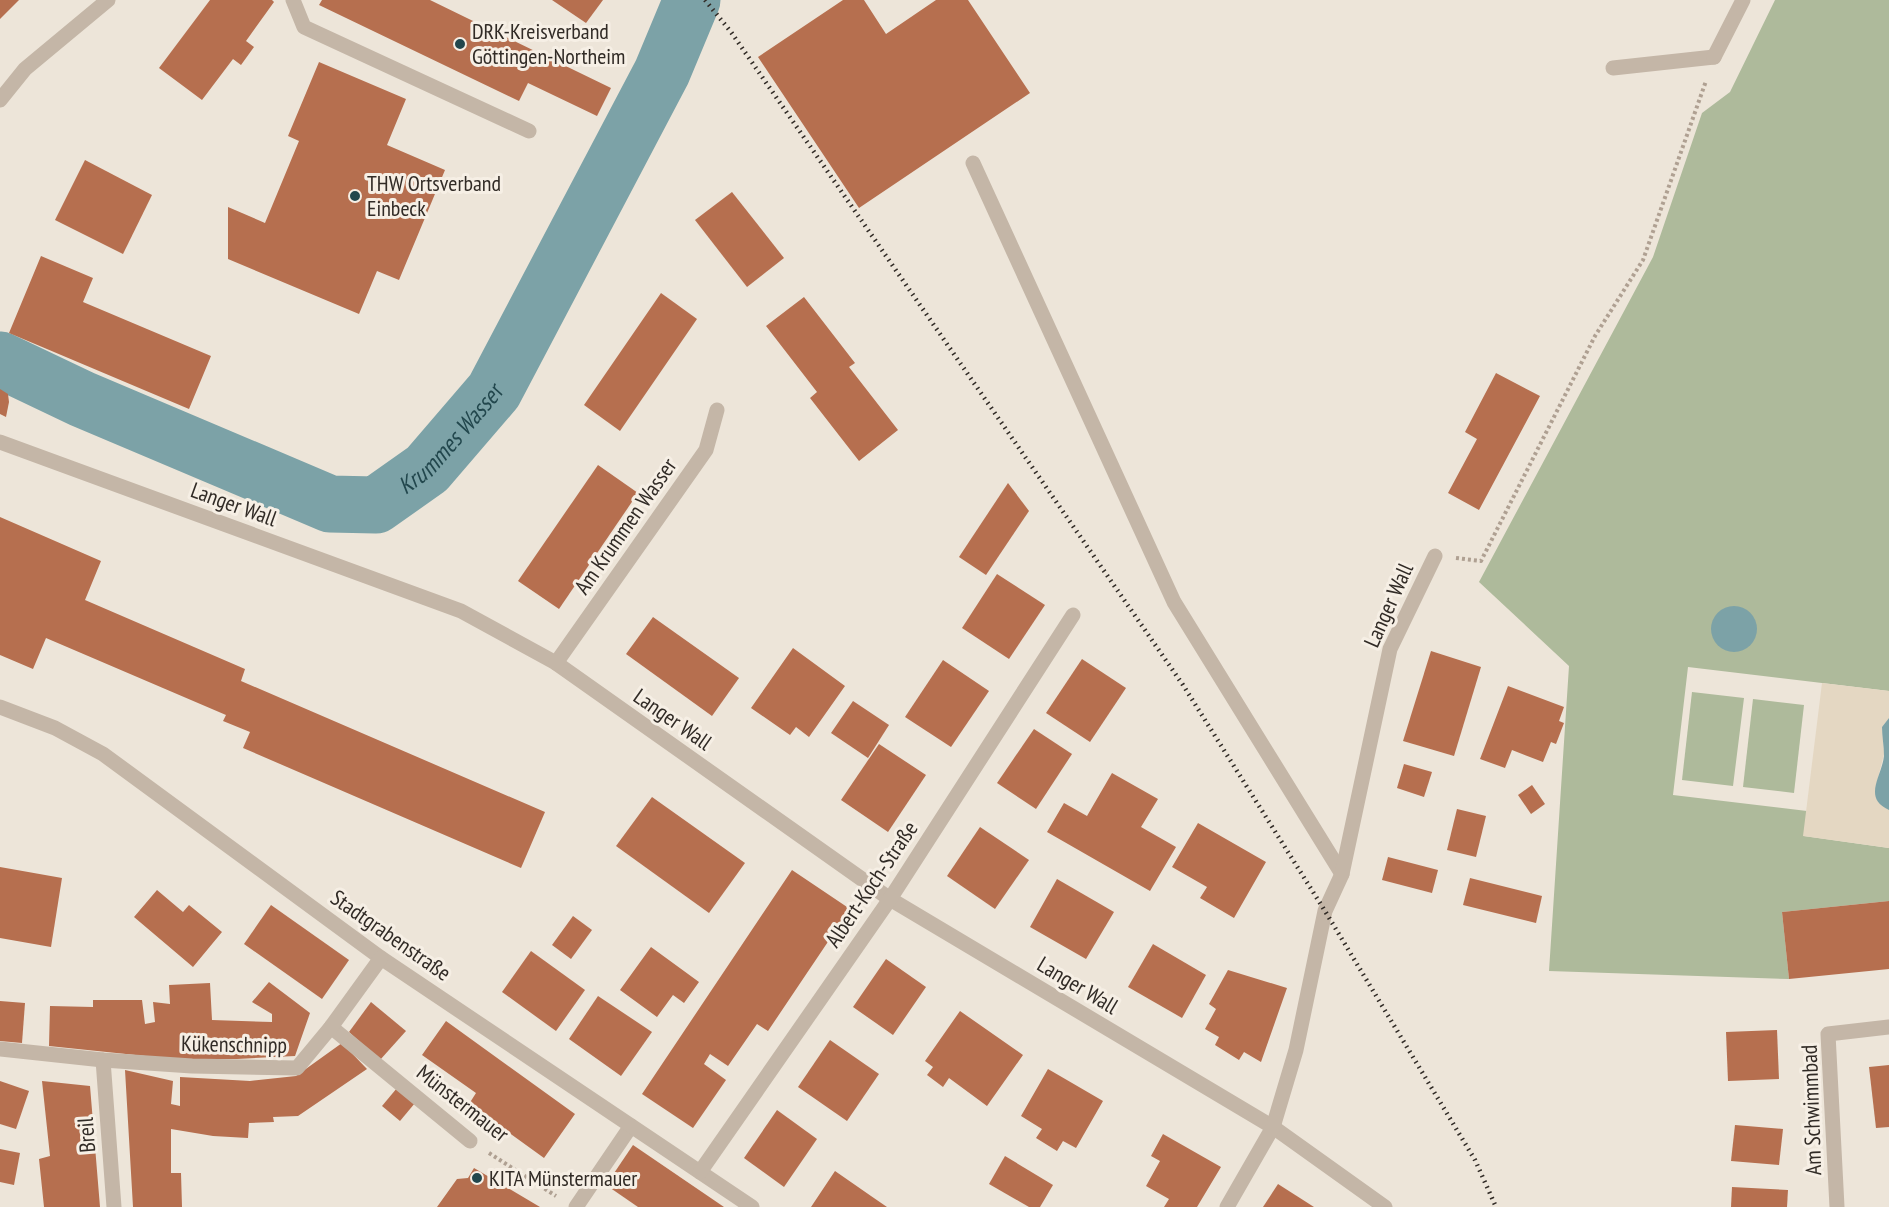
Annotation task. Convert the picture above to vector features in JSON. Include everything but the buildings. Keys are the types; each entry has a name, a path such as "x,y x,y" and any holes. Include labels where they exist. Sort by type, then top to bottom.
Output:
{"street":[{"path":"0,100 26,69 108,0"},
{"path":"293,0 303,27 529,131"},
{"path":"1613,68 1714,57 1743,0"},
{"path":"973,163 1174,602 1342,874"},
{"name":"Am Krummen Wasser","path":"556,663 706,450 717,410"},
{"name":"Langer Wall","path":"0,442 461,611 556,663 890,899 1273,1127 1385,1207"},
{"name":"Langer Wall","path":"1273,1127 1296,1050 1325,911 1342,874 1390,650 1435,556"},
{"name":"Albert-Koch-Straße","path":"700,1172 890,899 1073,615"},
{"name":"Stadtgrabenstraße","path":"0,707 55,728 103,754 381,958 752,1207"},
{"name":"Kükenschnipp","path":"103,1060 192,1066 297,1068 331,1027 381,958"},
{"name":"Münstermauer","path":"331,1027 470,1142"},
{"name":"Am Schwimmbad","path":"1837,1207 1828,1034 1889,1027"},
{"path":"0,1049 103,1060"},
{"name":"Breil","path":"103,1060 114,1207"},
{"path":"570,1204 631,1126"},
{"path":"1227,1207 1273,1127"}],"path":[{"path":"1435,556 1481,561 1595,336 1643,260 1714,57"},
{"name":"Münstermauer","path":"470,1142 570,1204"}],"green space":[{"path":"1775,0 1889,0 1889,691 1688,667 1673,795 1807,811 1804,836 1889,848 1889,901 1782,912 1789,979 1549,971 1569,666 1479,582 1653,257 1702,113 1730,92"},
{"path":"1692,692 1744,698 1733,786 1682,780"},
{"path":"1753,699 1804,705 1794,793 1743,787"}],"shaded area":[{"path":"1822,683 1889,691 1889,718 1882,727 1884,754 1878,778 1889,810 1889,848 1803,836"}],"water":[{"path":"1734,606 1750,613 1757,629 1750,645 1734,652 1718,645 1711,629 1718,613"},
{"path":"1889,718 1889,810 1881,805 1875,793 1884,756 1882,727"}],"waterway":[{"name":"Krummes Wasser","path":"0,360 82,399 330,504 376,505 427,469 494,391 662,72 692,0"}],"railway":[{"path":"705,0 731,32 1183,685 1325,911 1475,1160 1496,1207"}],"place":[{"name":"DRK-Kreisverband Göttingen-Northeim","path":"460,44"},
{"name":"THW Ortsverband Einbeck","path":"355,196"},
{"name":"KITA Münstermauer","path":"477,1178"}]}
